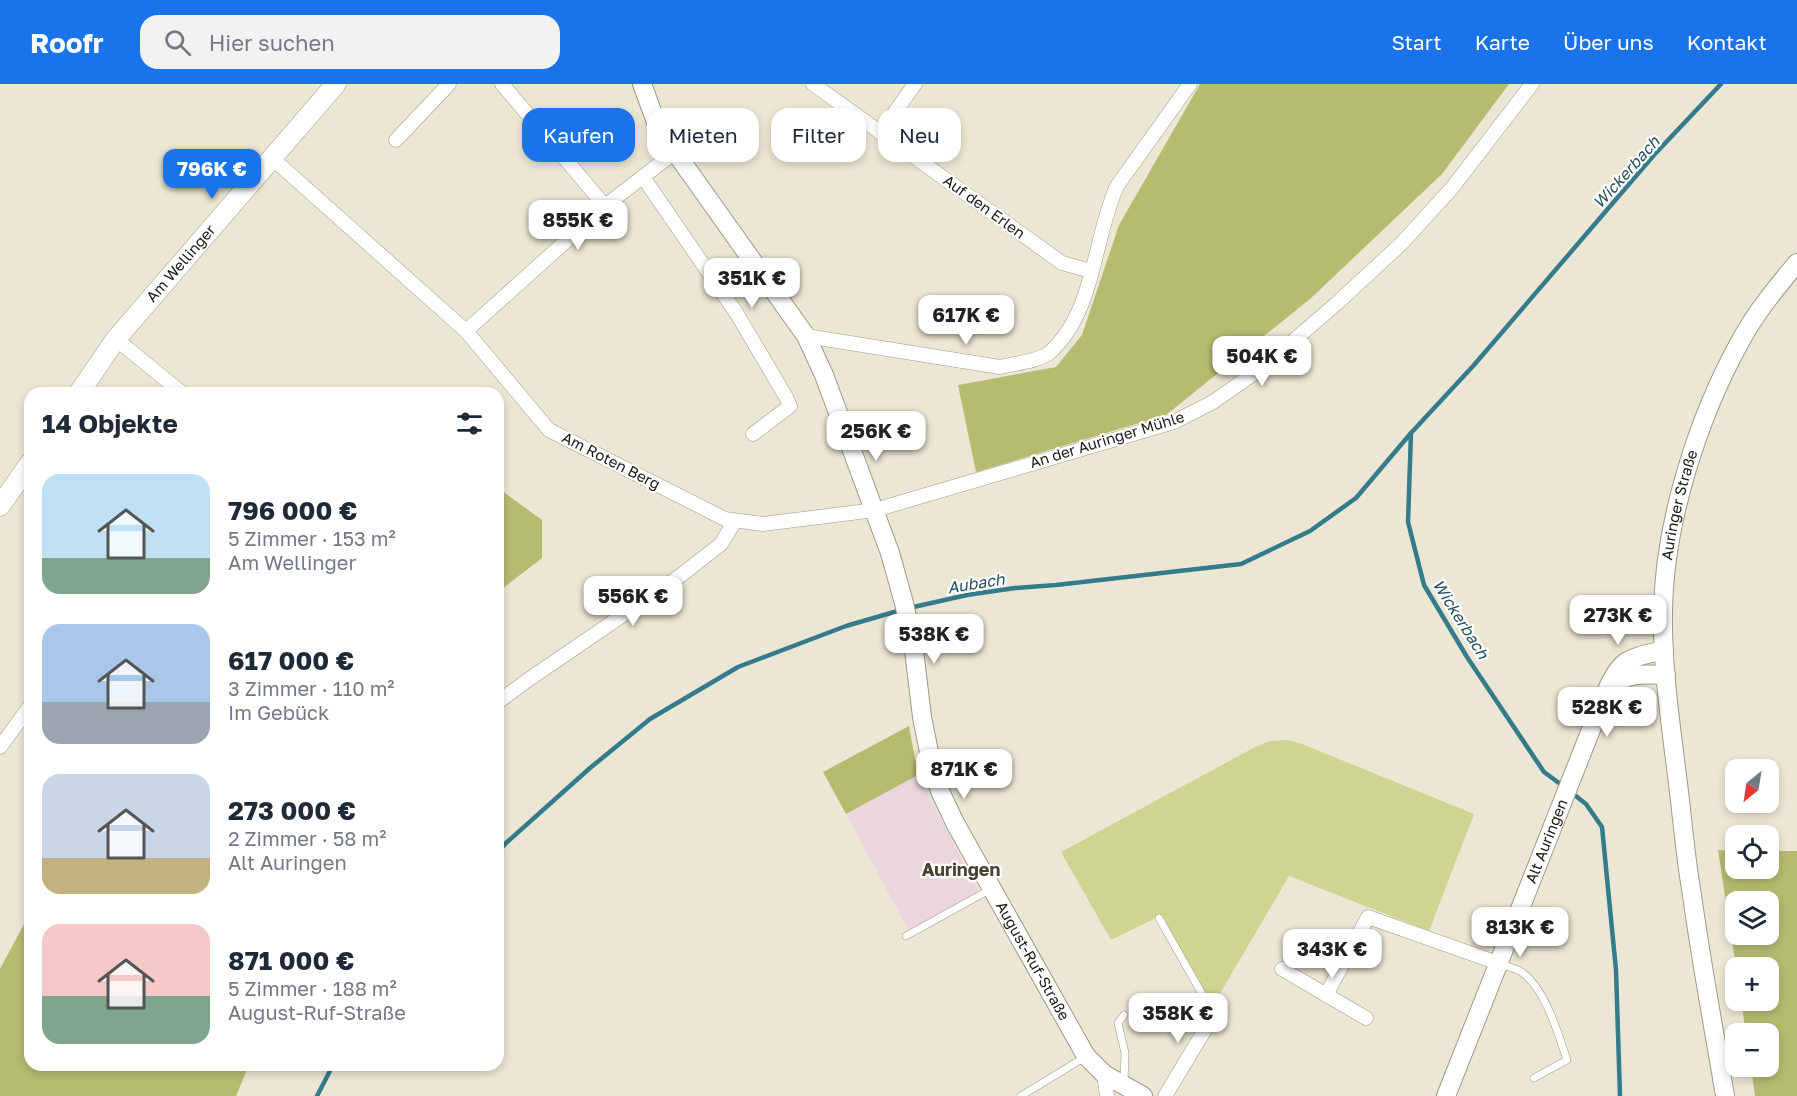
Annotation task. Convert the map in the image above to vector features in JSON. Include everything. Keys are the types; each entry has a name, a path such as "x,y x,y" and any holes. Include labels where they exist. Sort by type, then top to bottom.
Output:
{"main road":[{"name":"Am Wellinger","path":"83,387 116,339 336,84"},
{"path":"0,506 24,472"}],"street":[{"path":"396,140 449,84"},
{"path":"502,84 605,206"},
{"name":"August-Ruf-Straße","path":"642,84 651,108"},
{"name":"Auf den Erlen","path":"813,84 878,132"},
{"path":"898,108 915,84"},
{"path":"806,336 1000,367 1025,362 1047,354 1068,330 1081,307 1109,203 1117,186 1190,84"},
{"name":"An der Auringer Mühle","path":"875,510 1174,422 1213,402 1263,368 1401,244 1452,188 1532,84"},
{"name":"Am Roten Berg","path":"272,158 466,331 549,430 725,519 763,524 875,510"},
{"path":"466,331 605,206 662,162"},
{"name":"August-Ruf-Straße","path":"682,162 806,336 824,375 890,552 914,650 922,717 931,762 940,791 955,823 1086,1056 1104,1074 1143,1096"},
{"name":"Auf den Erlen","path":"921,162 1062,263 1091,271"},
{"path":"643,177 737,314 790,406 753,434"},
{"name":"Auringer Straße","path":"1725,1096 1691,894 1666,675 1663,610 1666,570 1679,501 1692,453 1718,385 1741,338 1771,294 1797,263"},
{"path":"116,339 175,387"},
{"path":"504,698 680,576 721,544 735,521"},
{"name":"Alt Auringen","path":"1446,1096 1596,717 1614,677 1620,666 1627,662 1664,650"},
{"path":"1610,687 1631,675 1666,675"},
{"path":"1,743 24,713"},
{"path":"1326,995 1368,917 1498,963"},
{"path":"1282,969 1366,1018"},
{"path":"1165,1096 1216,1011"},
{"path":"1104,1074 1107,1096"}],"lane":[{"path":"906,936 991,889"},
{"path":"1160,918 1216,1011"},
{"path":"1498,963 1522,972 1537,989 1550,1014 1567,1060 1534,1078"},
{"path":"1124,1014 1118,1023 1125,1053 1124,1085"},
{"path":"1020,1096 1086,1056"}],"shaded area":[{"path":"918,775 982,898 912,937 846,814"}],"green space":[{"path":"1200,84 1509,84 1442,174 1310,299 1166,415 976,472 958,385 1056,367 1082,335 1119,225"},
{"path":"504,492 542,520 542,558 504,587"},
{"path":"909,726 918,775 846,814 823,772"},
{"path":"1287,740 1302,744 1474,814 1429,931 1289,876 1212,1007 1162,915 1111,940 1061,852 1257,746 1271,741"},
{"path":"1718,850 1725,850 1725,879 1779,879 1779,851 1797,851 1797,1096 1755,1096 1752,1077 1779,1077 1779,1023 1744,1023 1743,1011 1779,1011 1779,957 1734,957 1733,945 1779,945 1779,891 1725,891 1725,896"},
{"path":"24,924 24,1071 246,1071 236,1096 0,1096 0,969"}],"waterway":[{"name":"Wickerbach","path":"1563,786 1544,772 1467,657 1424,585 1408,522 1411,433 1474,365 1654,155 1721,84"},
{"name":"Aubach","path":"909,608 967,595 1015,588 1241,564 1310,531 1356,498 1411,433"},
{"name":"Aubach","path":"504,845 590,768 650,719 738,667 846,626 901,610"},
{"name":"Wickerbach","path":"1572,793 1586,804 1602,827 1616,970 1620,1096"},
{"name":"Aubach","path":"317,1096 330,1071"}],"district":[{"name":"Auringen","path":"961,870"}]}
